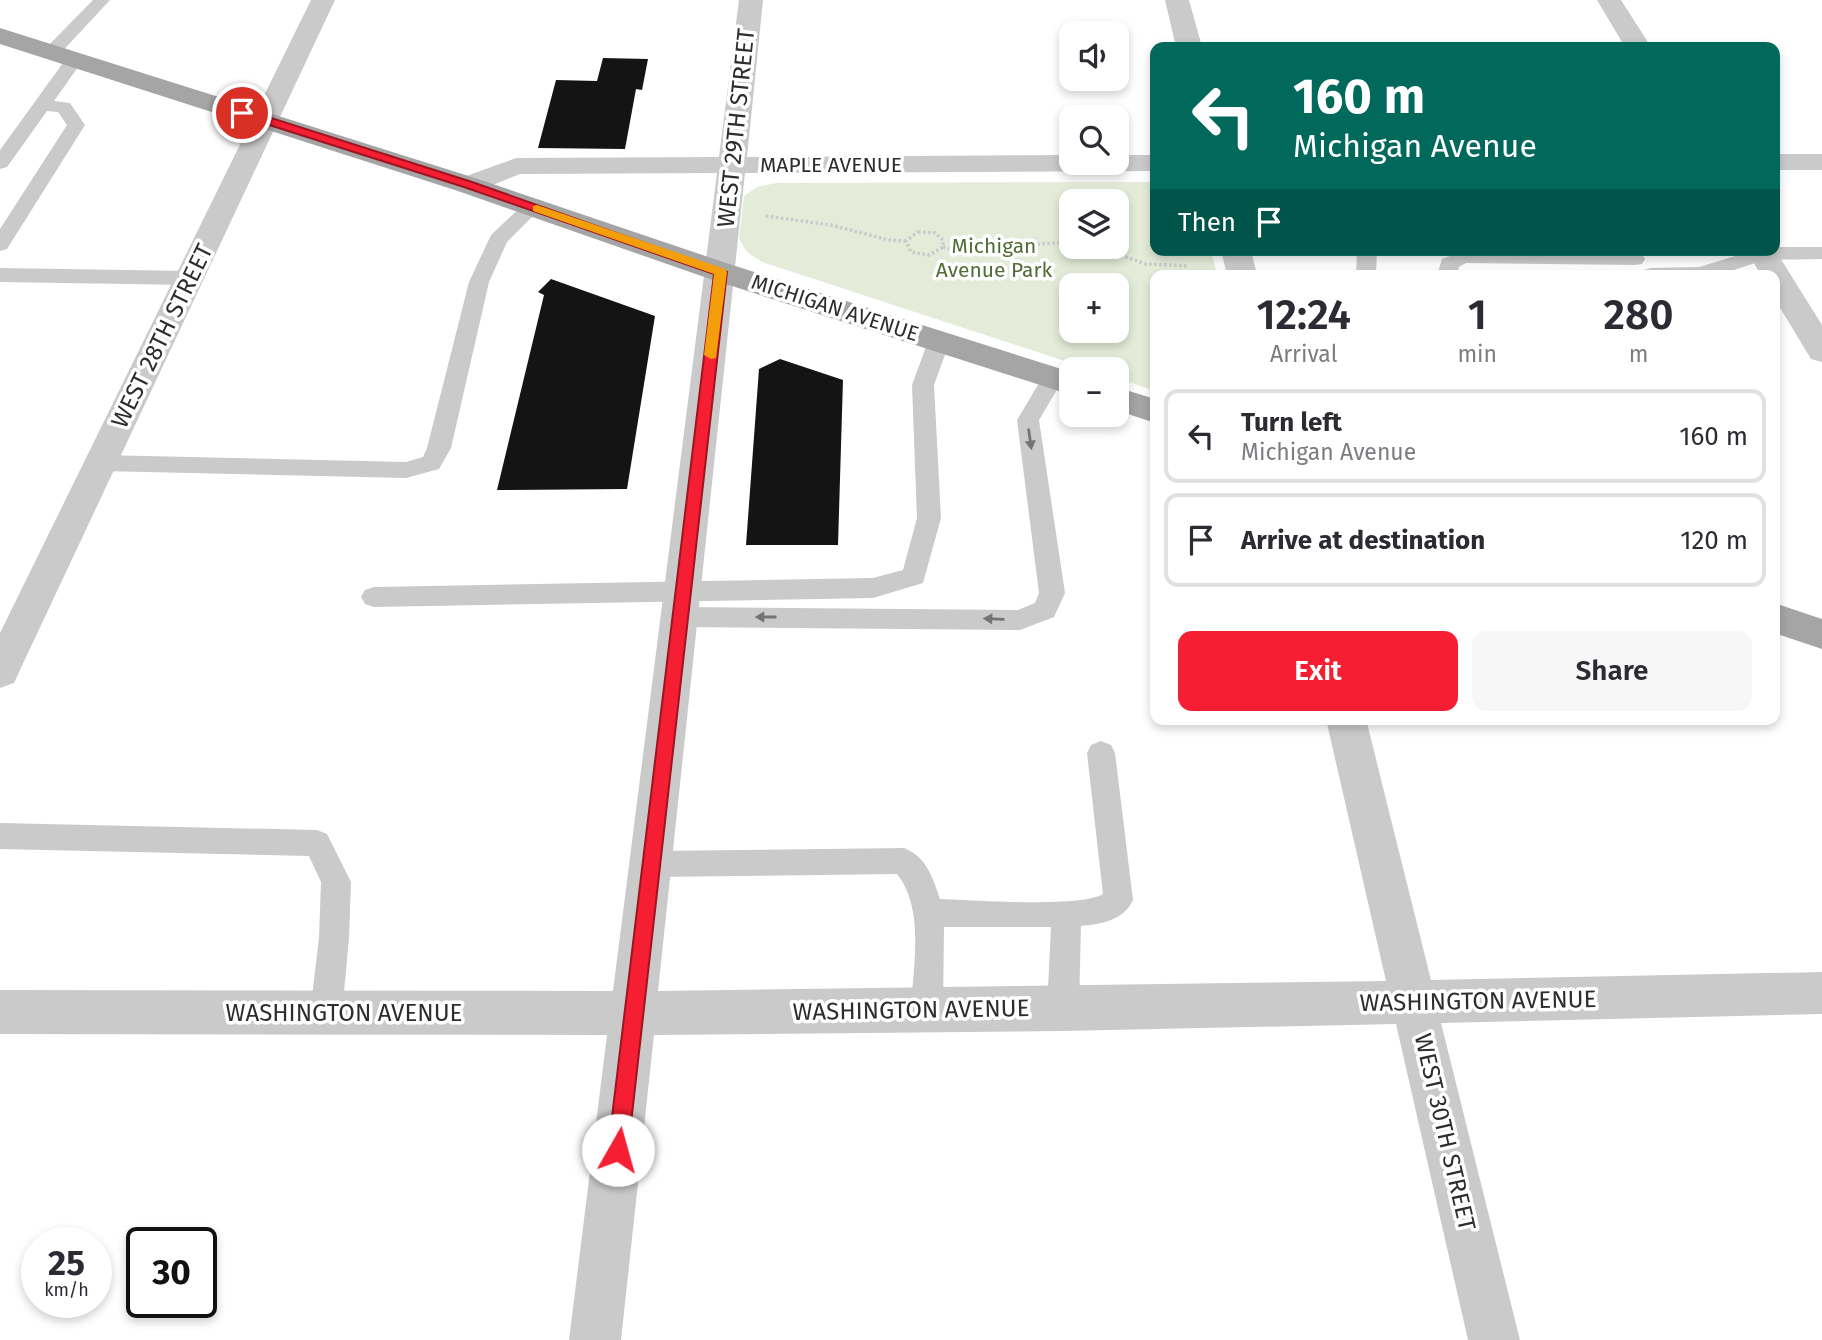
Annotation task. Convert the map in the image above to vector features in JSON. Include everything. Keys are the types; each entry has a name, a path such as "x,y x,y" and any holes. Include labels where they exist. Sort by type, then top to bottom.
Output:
{"main road":[{"name":"MICHIGAN AVENUE","path":"0,36 468,185 721,272 1059,380"},
{"path":"1129,402 1150,409"},
{"path":"1780,620 1822,634"}],"street":[{"name":"WEST 28TH STREET","path":"0,672 323,0"},
{"name":"WEST 29TH STREET","path":"595,1340 751,0"},
{"path":"1177,0 1188,42"},
{"path":"1609,0 1635,42"},
{"path":"1780,162 1822,162"},
{"name":"MAPLE AVENUE","path":"468,185 516,166 1150,163"},
{"path":"1780,285 1822,351"},
{"name":"WEST 30TH STREET","path":"1347,725 1494,1340"},
{"name":"WASHINGTON AVENUE","path":"0,1012 635,1013 1063,1009 1822,993"}],"lane":[{"path":"0,163 42,105 63,57 102,0"},
{"path":"0,244 76,125 64,107 42,105"},
{"path":"101,463 406,470 431,463 439,448 479,282 498,239 532,207"},
{"path":"1780,252 1822,253"},
{"path":"1710,270 1745,256"},
{"path":"1448,270 1449,264 1462,257 1636,261"},
{"path":"0,275 190,278"},
{"path":"682,604 873,587 914,576 929,518 923,385 939,341"},
{"path":"374,597 682,604 1020,620 1045,610 1052,593 1028,420 1059,384"},
{"path":"929,913 1067,914 1102,911 1118,900 1101,753"},
{"path":"0,836 317,843 336,881 334,939 326,1013"},
{"path":"652,864 904,861 918,878 929,913 927,1009"},
{"path":"1063,1009 1067,914"}],"path":[{"path":"766,216 831,225 889,240 906,241 918,232 930,232 940,236 943,247"},
{"path":"906,241 908,249 917,254 929,255 943,247 953,250 1059,243"},
{"path":"1129,258 1146,264 1188,266"}],"green space":[{"name":"Michigan Avenue Park","path":"1150,182 1150,256 1212,256 1216,270 1150,270 1150,389 1129,382 1129,357 1059,357 1059,359 762,262 747,252 739,239 744,196 757,187 776,183"}],"building":[{"path":"603,58 648,59 642,90 636,89 625,149 538,148 556,80 597,81"},
{"path":"551,279 655,316 627,489 497,490 544,295 538,292"},
{"path":"780,359 843,380 838,545 746,545 759,369"}],"slow traffic":[{"path":"537,208 721,272 711,355"}],"route":[{"path":"242,113 468,185 721,272 618,1150"}]}
